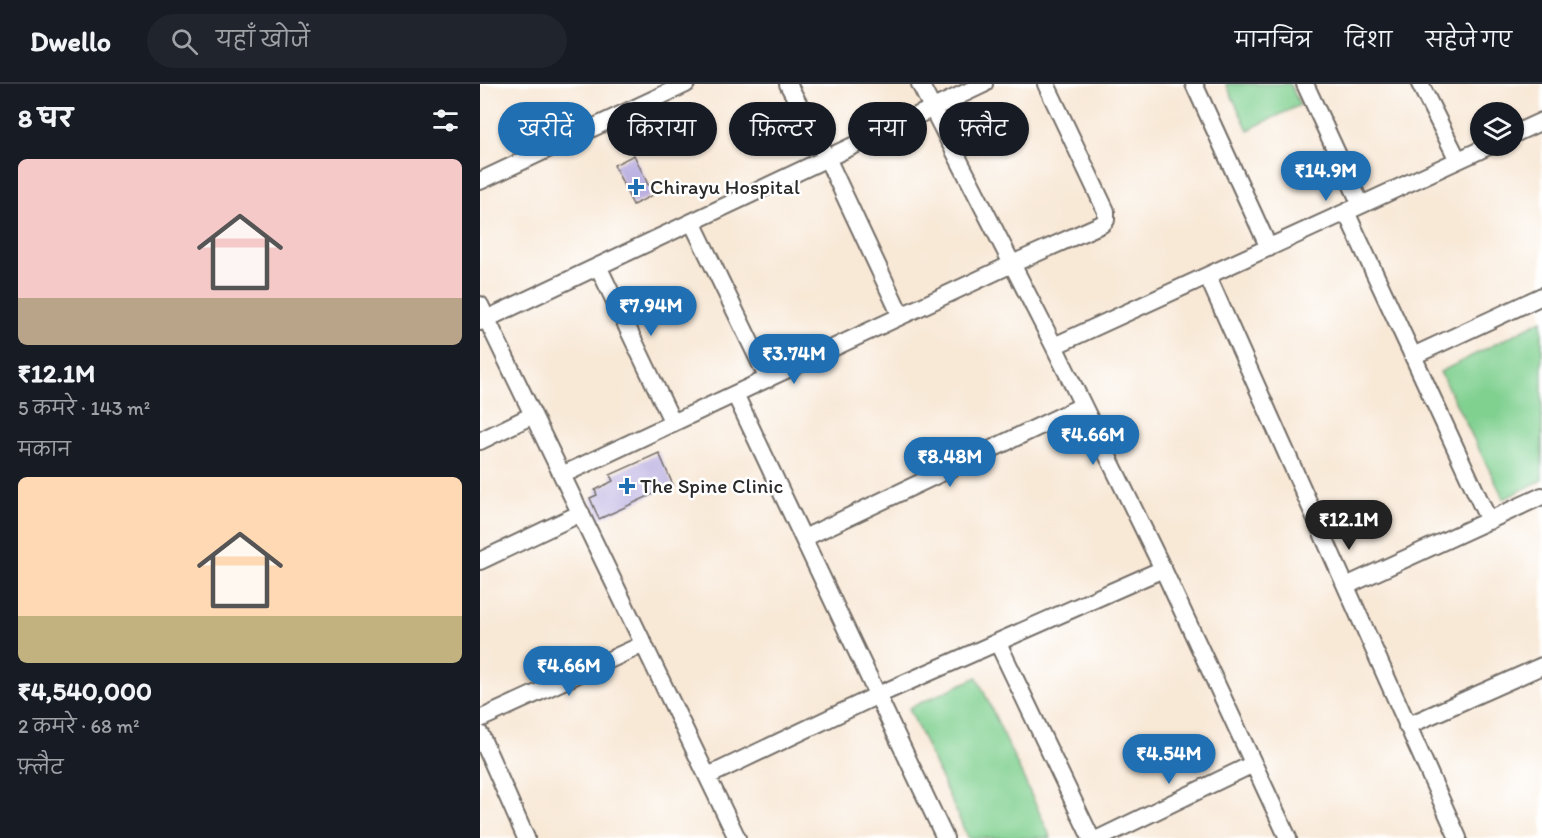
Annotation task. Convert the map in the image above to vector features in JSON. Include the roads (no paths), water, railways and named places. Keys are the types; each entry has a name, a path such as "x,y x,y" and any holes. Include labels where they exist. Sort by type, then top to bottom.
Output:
{"street":[{"path":"480,181 686,84"},
{"path":"789,84 902,316"},
{"path":"920,84 1054,346 1163,569 1288,838"},
{"path":"737,838 534,416 482,315 598,266 984,84"},
{"path":"562,475 1102,224 1106,220 1106,211 1046,84"},
{"path":"1194,84 1269,248"},
{"path":"1305,84 1413,356 1489,521"},
{"path":"1420,84 1458,160"},
{"path":"1524,129 1542,121"},
{"path":"1054,346 1470,155"},
{"path":"692,222 768,379"},
{"path":"598,266 674,423"},
{"path":"1208,277 1458,838"},
{"path":"1413,356 1542,296"},
{"path":"735,394 945,838"},
{"path":"804,538 1082,406"},
{"path":"480,441 534,416"},
{"path":"1346,586 1542,496"},
{"path":"480,561 581,513"},
{"path":"708,776 878,695 1163,569"},
{"path":"998,643 1091,838"},
{"path":"480,719 644,644"},
{"path":"1407,726 1542,666"},
{"path":"480,734 526,838"},
{"path":"1100,838 1253,764"}],"place":[{"name":"Chirayu Hospital","path":"636,187"},
{"name":"The Spine Clinic","path":"627,486"}]}
